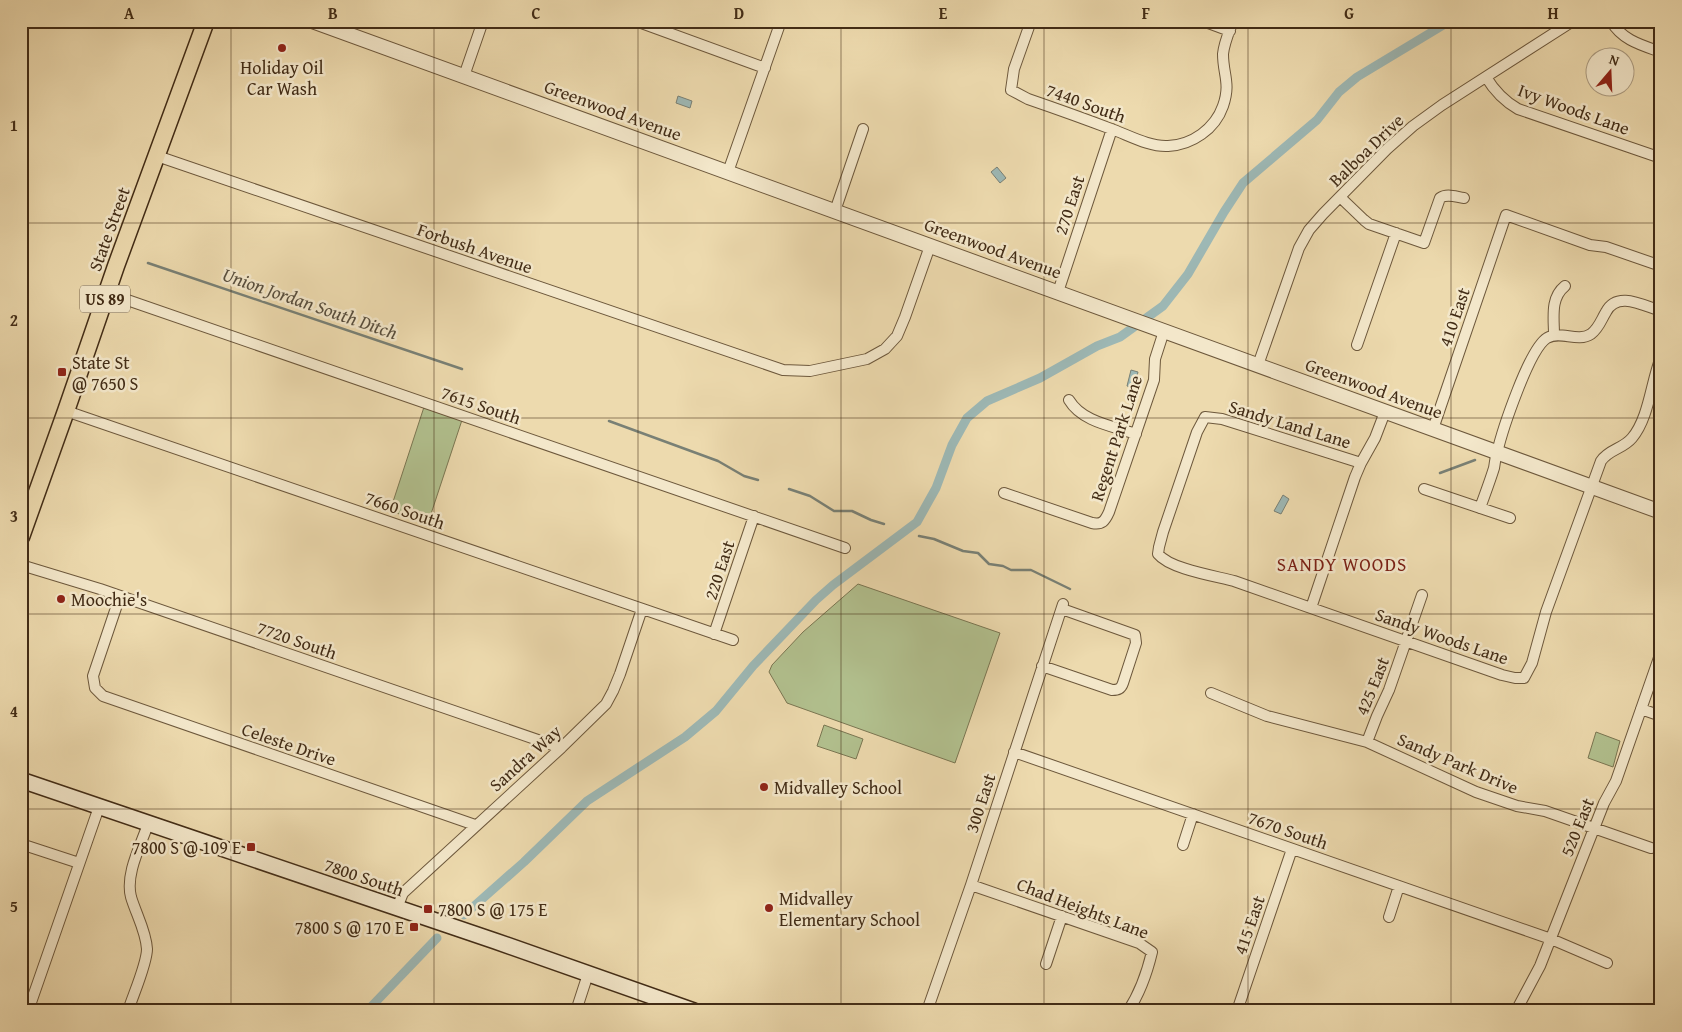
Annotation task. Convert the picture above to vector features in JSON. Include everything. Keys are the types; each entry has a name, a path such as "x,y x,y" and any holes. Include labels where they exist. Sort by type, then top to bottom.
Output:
{"main road":[{"name":"State Street","path":"21,537 206,21"},
{"name":"7800 South","path":"21,780 694,1011"}],"street":[{"name":"Greenwood Avenue","path":"312,21 1661,512"},
{"path":"464,76 483,21"},
{"path":"636,21 765,68"},
{"path":"728,172 781,21"},
{"name":"7440 South","path":"1031,21 1014,70 1011,90 1028,99 1152,143 1167,146 1182,144 1206,132 1222,110 1227,94 1223,54 1231,26"},
{"path":"1203,21 1231,26"},
{"name":"Balboa Drive","path":"1258,365 1299,248 1309,230 1340,196 1386,149 1413,126 1442,105 1573,21"},
{"path":"1610,21 1622,36 1661,52"},
{"name":"Ivy Woods Lane","path":"1486,77 1498,95 1518,109 1661,158"},
{"path":"835,211 863,129"},
{"name":"270 East","path":"1058,292 1112,129"},
{"name":"Forbush Avenue","path":"158,156 782,370 810,371 867,360 885,349 897,336 930,246"},
{"path":"1340,196 1364,220 1424,243 1440,198 1443,195 1464,198"},
{"name":"410 East","path":"1433,429 1506,215 1590,245 1606,247 1661,266"},
{"path":"1357,345 1396,233"},
{"path":"1554,335 1554,302 1560,290 1565,286"},
{"name":"7615 South","path":"107,293 845,548"},
{"path":"1480,508 1522,380 1536,349 1547,338 1554,335 1580,337 1590,335 1598,328 1609,306 1622,300 1661,311"},
{"name":"Regent Park Lane","path":"1004,493 1082,520 1100,523 1106,519 1154,380 1160,329"},
{"path":"1592,487 1604,457 1628,443 1636,432 1648,403 1661,357"},
{"path":"1069,400 1074,409 1084,416 1136,434"},
{"name":"7660 South","path":"66,412 733,640"},
{"path":"1311,608 1361,463 1375,438 1385,412"},
{"name":"Sandy Land Lane","path":"1158,554 1158,547 1197,432 1205,417 1222,419 1361,463"},
{"name":"Sandy Woods Lane","path":"1158,554 1168,562 1197,572 1234,581 1502,675 1524,678 1532,663 1546,612 1592,487"},
{"path":"1424,488 1510,518"},
{"name":"220 East","path":"714,634 754,516"},
{"name":"7720 South","path":"21,565 120,596 561,748"},
{"name":"425 East","path":"1368,742 1389,690 1422,595"},
{"name":"Celeste Drive","path":"120,596 93,676 93,682 98,693 109,699 475,825"},
{"name":"300 East","path":"927,1011 971,885 1042,666 1063,606 1135,635 1136,643 1123,683 1117,690 1112,690 1042,666"},
{"name":"Sandra Way","path":"397,908 403,893 561,748 606,704 613,691 642,609"},
{"name":"520 East","path":"1516,1011 1534,980 1594,828 1616,781 1661,652"},
{"name":"Sandy Park Drive","path":"1211,693 1267,716 1368,742 1476,792 1518,806 1545,811 1652,848"},
{"path":"1641,709 1661,716"},
{"name":"7670 South","path":"1014,752 1551,938 1608,963"},
{"path":"28,1011 99,806"},
{"path":"1183,845 1193,814"},
{"path":"128,1011 147,951 146,940 131,896 130,886 133,868 148,824"},
{"path":"21,844 79,863"},
{"name":"415 East","path":"1237,1011 1292,849"},
{"name":"Chad Heights Lane","path":"971,885 1140,943 1152,952 1147,971 1128,1011"},
{"path":"1389,916 1399,886"},
{"path":"1046,964 1062,916"},
{"path":"576,1011 588,974"}],"green space":[{"path":"424,407 462,420 428,523 390,511"},
{"path":"858,584 1000,633 955,763 787,703 769,672 772,665 803,632"},
{"path":"824,725 863,739 856,759 817,746"},
{"path":"1596,732 1620,741 1613,767 1588,758"}],"water":[{"path":"678,96 692,101 690,108 676,103"},
{"path":"997,167 1006,178 1000,183 991,172"},
{"path":"1131,370 1138,372 1134,388 1127,386"},
{"path":"1283,495 1289,499 1281,514 1274,511"}],"waterway":[{"path":"464,915 524,862 587,801 685,737 716,711 753,666 816,600 917,522 936,488 952,445 967,418 987,401 1040,378 1097,346 1120,337 1163,306 1188,274 1243,183 1317,120 1339,92 1357,77 1450,21"},
{"name":"Union Jordan South Ditch","path":"148,263 462,369"},
{"name":"Union Jordan South Ditch","path":"609,421 718,461 744,476 758,480"},
{"name":"Union Jordan South Ditch","path":"1440,473 1475,460"},
{"name":"Union Jordan South Ditch","path":"789,489 810,496 834,511 852,511 884,524"},
{"name":"Union Jordan South Ditch","path":"919,536 934,539 963,551 978,553 989,564 1003,566 1011,570 1031,570 1070,589"},
{"path":"367,1011 437,938"}],"place":[{"name":"Holiday Oil Car Wash","path":"282,48"},
{"name":"State St @ 7650 S","path":"62,372"},
{"name":"Moochie's","path":"61,599"},
{"name":"Midvalley School","path":"764,787"},
{"name":"7800 S @ 109 E","path":"251,847"},
{"name":"Midvalley Elementary School","path":"769,908"},
{"name":"7800 S @ 175 E","path":"428,909"},
{"name":"7800 S @ 170 E","path":"414,927"}],"district":[{"name":"SANDY WOODS","path":"1342,564"}]}
